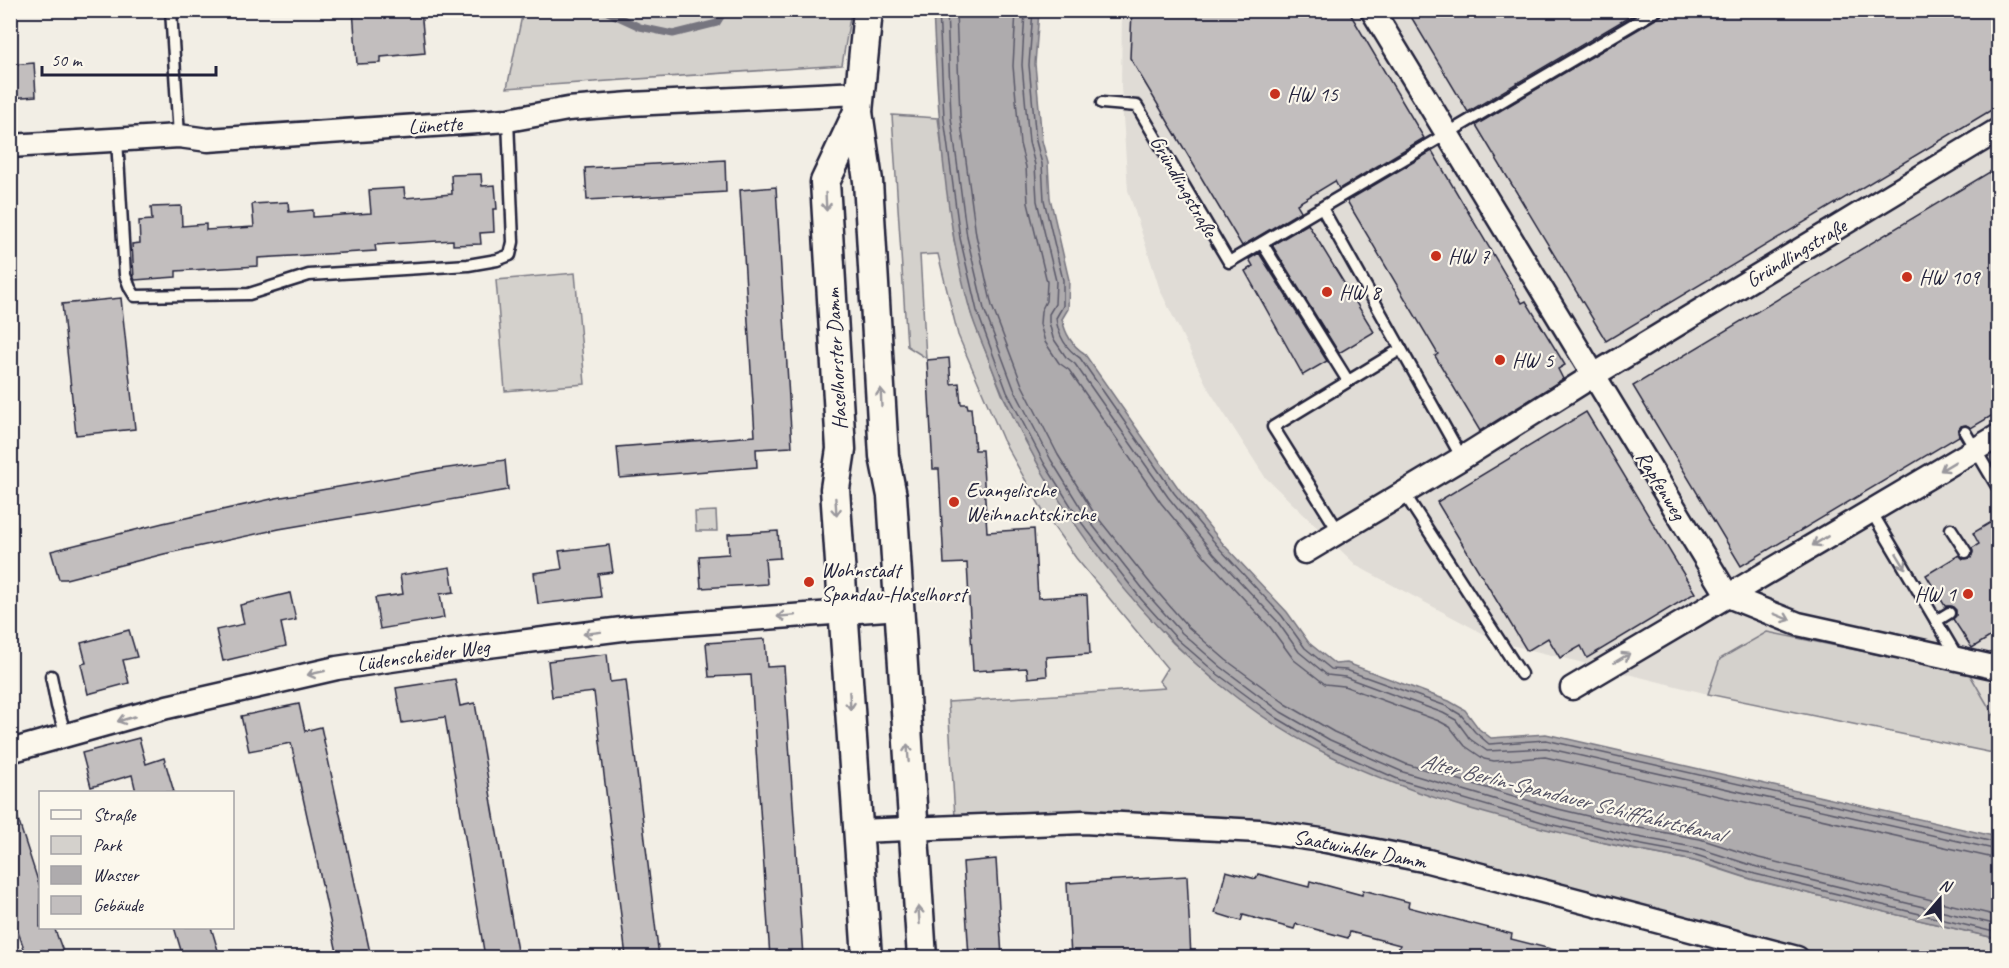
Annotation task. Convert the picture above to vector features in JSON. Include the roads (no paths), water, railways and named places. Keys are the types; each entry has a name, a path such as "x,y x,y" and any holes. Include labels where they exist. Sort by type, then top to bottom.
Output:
{"street":[{"path":"858,103 868,10"},
{"path":"1372,10 1594,375"},
{"name":"Lünette","path":"10,146 179,136 208,140 508,120 599,106 858,103"},
{"name":"Haselhorster Damm","path":"858,103 868,181 884,456 892,496 922,957"},
{"name":"Haselhorster Damm","path":"858,103 825,182 841,449 835,489 867,957"},
{"name":"Gründlingstraße","path":"1305,552 1998,130"},
{"name":"Rapfenweg","path":"1594,375 1728,596"},
{"path":"1572,688 1871,511 1970,441 1998,436"},
{"path":"1728,596 1798,624 1998,668"},
{"path":"844,611 899,608"},
{"name":"Lüdenscheider Weg","path":"10,751 167,707 337,668 483,646 630,628 844,611"},
{"name":"Saatwinkler Damm","path":"913,829 1083,822 1260,831 1321,840 1428,861 1744,951 1797,957"},
{"path":"859,831 913,829"}],"lane":[{"path":"171,10 179,136"},
{"name":"Gründlingstraße","path":"1102,103 1137,106 1229,262 1657,10"},
{"path":"117,139 125,274 135,296 249,294 309,274 468,265 497,260 510,255 513,242 508,120"},
{"path":"1322,208 1462,458"},
{"path":"1262,243 1348,381"},
{"path":"1338,532 1273,427 1401,349"},
{"path":"1970,441 1998,488"},
{"path":"1404,493 1521,674"},
{"path":"1871,511 1958,658"},
{"path":"1951,529 1966,552"},
{"path":"1936,621 1949,613"},
{"path":"51,676 66,736"}],"water":[{"name":"Alter Berlin-Spandauer Schifffahrtskanal","path":"933,11 1039,11 1035,64 1042,141 1048,163 1050,198 1069,280 1068,309 1062,319 1067,334 1084,353 1179,489 1224,545 1287,612 1309,643 1335,664 1347,663 1449,701 1465,710 1479,729 1491,738 1546,734 1998,837 1998,939 1759,881 1690,860 1551,830 1473,810 1397,784 1325,753 1269,720 1216,681 1166,635 1120,584 1079,530 1043,473 1012,414 987,355 970,310 948,199 943,162"}],"waterway":[{"path":"603,10 640,27 673,34 717,23 725,10"}],"place":[{"name":"HW 15","path":"1275,94"},
{"name":"HW 7","path":"1436,256"},
{"name":"HW 109","path":"1907,277"},
{"name":"HW 8","path":"1327,292"},
{"name":"HW 5","path":"1500,360"},
{"name":"Evangelische Weihnachtskirche","path":"954,502"},
{"name":"Wohnstadt Spandau-Haselhorst","path":"809,582"},
{"name":"HW 1","path":"1968,594"}]}
